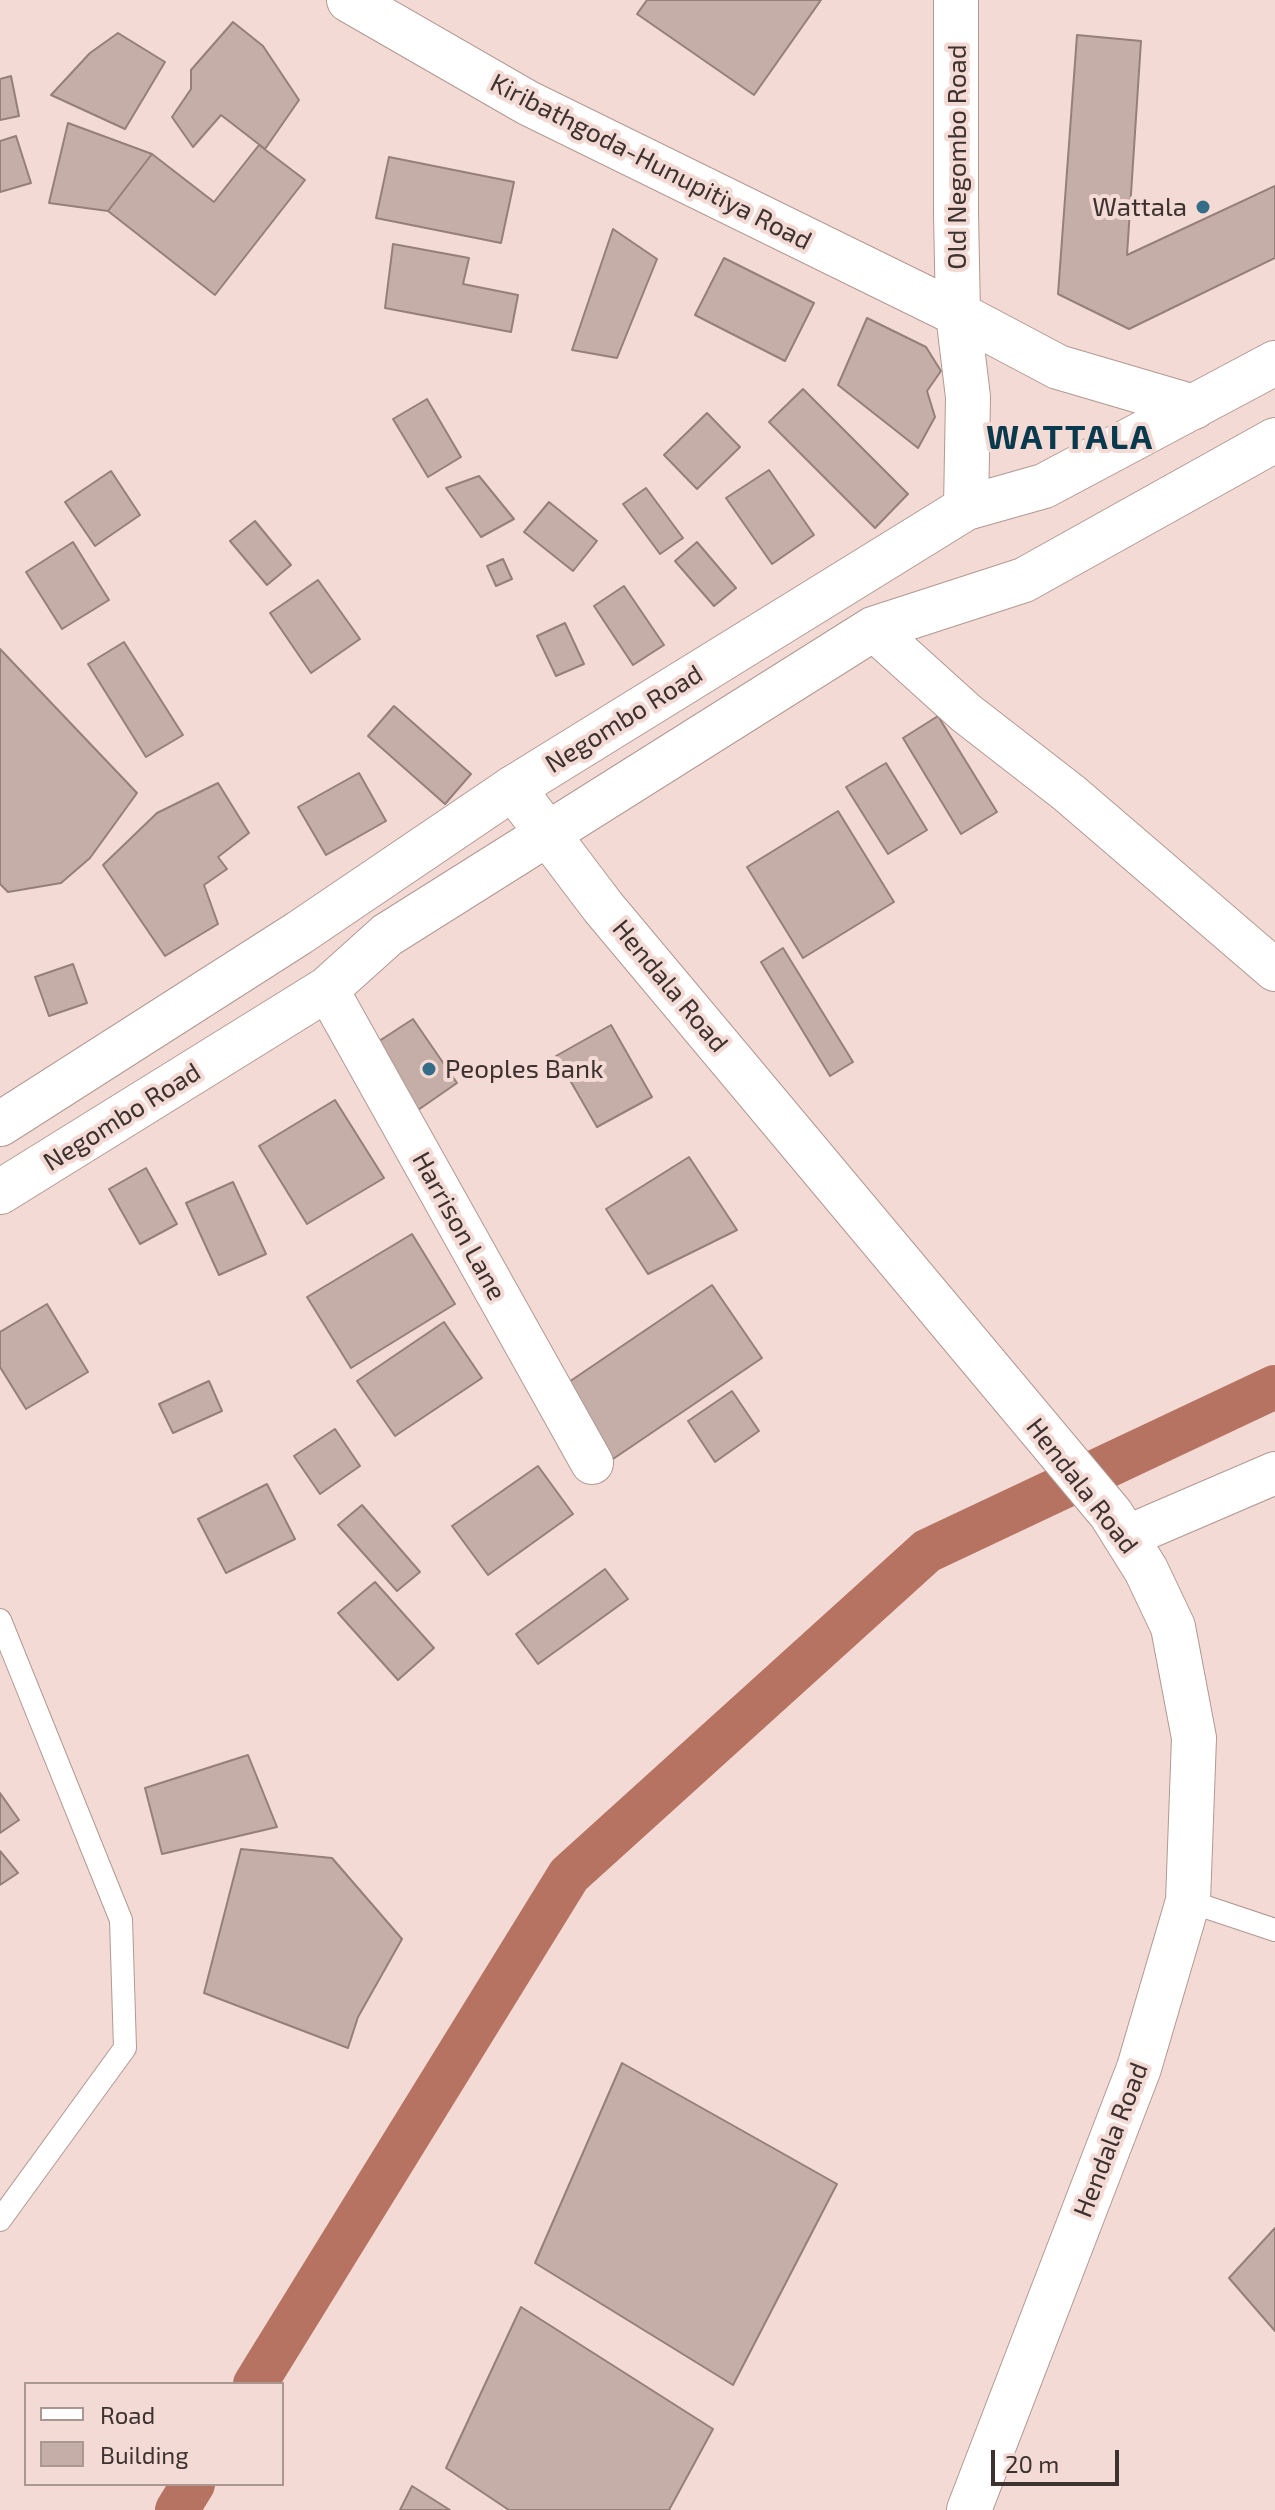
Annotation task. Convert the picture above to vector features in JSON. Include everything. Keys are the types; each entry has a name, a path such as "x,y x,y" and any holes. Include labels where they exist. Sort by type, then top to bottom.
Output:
{"main road":[{"name":"Kiribathgoda-Hunupitiya Road","path":"349,0 528,103 958,314 1058,367 1194,407"},
{"name":"Old Negombo Road","path":"956,0 958,314 968,397 966,508"},
{"name":"Negombo Road","path":"0,1124 299,933 513,788 966,508 1044,486 1275,363"},
{"name":"Negombo Road","path":"0,1192 327,989 387,935 873,629 1024,580 1275,440"},
{"name":"Hendala Road","path":"513,788 603,907 1118,1525 1173,1627 1194,1738 1188,1901 1139,2068 969,2510"}],"street":[{"path":"873,629 966,713 1069,793 1275,970"},
{"name":"Harrison Lane","path":"327,989 592,1463"},
{"path":"1118,1525 1275,1473"}],"lane":[{"path":"0,1620 121,1920 125,2048 0,2220"},
{"path":"1188,1901 1275,1930"}],"building":[{"path":"647,0 821,0 754,95 637,14"},
{"path":"233,22 263,46 299,100 265,149 221,115 193,147 172,117 191,89 191,70"},
{"path":"118,33 165,62 125,129 51,95 90,53"},
{"path":"1077,35 1141,41 1127,255 1275,186 1275,258 1129,329 1058,294"},
{"path":"11,76 19,116 0,120 0,79"},
{"path":"68,123 152,154 108,211 49,203"},
{"path":"16,136 31,183 0,192 0,141"},
{"path":"259,145 305,180 215,295 108,211 152,154 214,202"},
{"path":"389,157 514,182 501,243 376,218"},
{"path":"613,229 657,259 617,358 572,350"},
{"path":"393,244 469,258 463,284 518,295 511,332 385,308"},
{"path":"724,258 814,303 785,361 695,315"},
{"path":"867,318 926,347 941,371 927,391 935,417 918,448 838,385"},
{"path":"803,389 908,494 875,528 769,422"},
{"path":"427,399 461,457 428,477 393,419"},
{"path":"707,413 740,447 697,489 664,455"},
{"path":"769,470 814,535 772,564 726,498"},
{"path":"111,471 140,515 95,546 65,502"},
{"path":"479,476 514,519 481,537 446,488"},
{"path":"646,488 683,538 660,554 623,504"},
{"path":"549,502 597,541 573,571 524,532"},
{"path":"255,521 291,565 267,585 230,541"},
{"path":"73,542 109,600 62,629 26,572"},
{"path":"697,542 736,588 714,606 675,561"},
{"path":"503,559 512,579 496,586 487,566"},
{"path":"318,580 360,639 311,673 270,613"},
{"path":"624,586 664,645 633,665 594,606"},
{"path":"565,623 584,664 556,676 537,636"},
{"path":"124,642 183,735 146,757 88,664"},
{"path":"0,649 137,793 90,858 61,883 8,892 0,884"},
{"path":"394,706 471,774 445,804 368,736"},
{"path":"938,716 997,812 961,834 903,738"},
{"path":"886,763 927,830 888,854 846,787"},
{"path":"359,773 386,821 326,855 298,807"},
{"path":"218,783 249,833 218,857 227,869 204,885 218,924 165,956 103,865 157,813"},
{"path":"838,811 894,902 803,958 747,867"},
{"path":"783,948 853,1062 830,1076 761,962"},
{"path":"73,964 87,1003 49,1016 35,977"},
{"path":"413,1019 457,1083 418,1110 373,1045"},
{"path":"611,1025 652,1097 597,1127 556,1056"},
{"path":"335,1100 384,1178 307,1224 259,1146"},
{"path":"689,1157 737,1230 648,1274 606,1209"},
{"path":"146,1168 177,1224 140,1244 109,1189"},
{"path":"233,1182 266,1254 219,1275 186,1203"},
{"path":"412,1234 455,1304 351,1368 307,1297"},
{"path":"712,1285 762,1358 613,1459 563,1386"},
{"path":"47,1304 88,1372 26,1409 0,1367 0,1332"},
{"path":"444,1322 482,1378 395,1436 357,1381"},
{"path":"209,1381 222,1411 173,1433 159,1404"},
{"path":"732,1391 759,1431 715,1462 688,1421"},
{"path":"335,1429 360,1466 320,1494 294,1456"},
{"path":"538,1466 573,1514 488,1575 452,1526"},
{"path":"267,1484 295,1539 226,1573 198,1519"},
{"path":"362,1505 420,1572 397,1591 338,1525"},
{"path":"605,1569 628,1599 538,1664 516,1634"},
{"path":"375,1582 434,1648 398,1680 338,1613"},
{"path":"248,1755 277,1827 162,1854 145,1788"},
{"path":"0,1793 19,1820 0,1833"},
{"path":"241,1849 332,1858 402,1939 358,2017 348,2048 204,1993"},
{"path":"0,1851 18,1873 0,1885"},
{"path":"622,2063 837,2184 733,2385 535,2263"},
{"path":"1275,2228 1275,2331 1229,2278"},
{"path":"521,2307 713,2429 669,2510 509,2510 446,2468"},
{"path":"412,2486 450,2510 400,2510"}],"waterway":[{"path":"256,2382 569,1875 927,1551 1275,1387"},
{"path":"177,2510 192,2486"}],"place":[{"name":"Wattala","path":"1203,207"},
{"name":"Peoples Bank","path":"429,1069"}],"district":[{"name":"WATTALA","path":"1070,438"}]}
